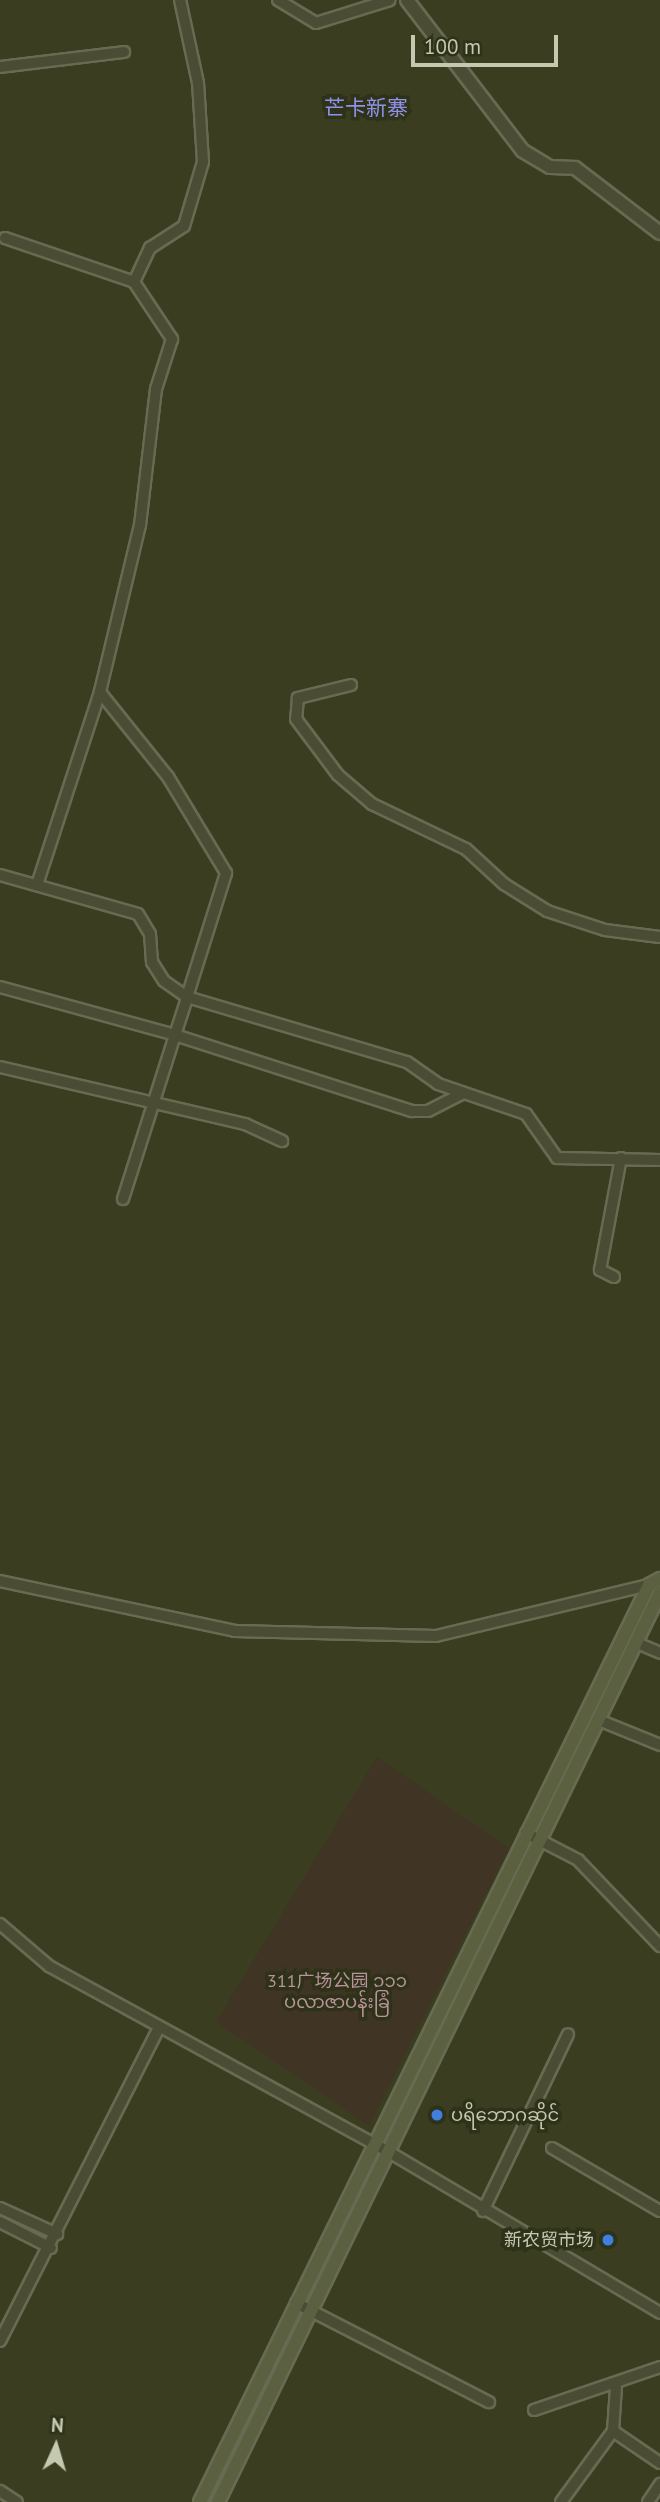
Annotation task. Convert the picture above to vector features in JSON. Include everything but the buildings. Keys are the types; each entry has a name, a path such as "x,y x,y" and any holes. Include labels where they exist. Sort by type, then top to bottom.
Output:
{"main road":[{"path":"200,2502 526,1833 654,1582"},
{"path":"218,2502 601,1721 660,1593"},
{"path":"481,1926 497,1933"},
{"path":"436,2019 451,2026"},
{"path":"337,2224 350,2231"},
{"path":"257,2383 272,2392"},
{"path":"221,2457 236,2467"}],"street":[{"path":"134,282 150,248 184,226 204,162 198,83 180,0"},
{"path":"278,0 317,23 390,0"},
{"path":"407,0 523,151 550,167 575,167 660,233"},
{"path":"0,67 124,52"},
{"path":"5,238 134,282 172,339 156,389 140,525 100,692 37,885"},
{"path":"351,685 298,698 296,719 338,775 372,804 466,849 504,884 547,911 606,930 660,937"},
{"path":"100,692 168,777 226,873 123,1199"},
{"path":"0,875 138,914 150,934 152,962 164,981 187,997 407,1062 462,1094 533,1117 557,1158 660,1160"},
{"path":"0,987 176,1035 412,1111 428,1111 462,1094"},
{"path":"0,1066 245,1124 282,1141"},
{"path":"614,1277 600,1270 621,1158"},
{"path":"0,1581 234,1631 436,1636 654,1582"},
{"path":"637,1643 660,1653"},
{"path":"601,1721 660,1745"},
{"path":"526,1833 578,1860 660,1946"},
{"path":"0,1924 49,1966 158,2029 389,2152 482,2211 660,2313"},
{"path":"0,2341 51,2248 158,2029"},
{"path":"482,2211 568,2034"},
{"path":"552,2148 660,2211"},
{"path":"0,2208 57,2234"},
{"path":"0,2222 51,2248"},
{"path":"296,2303 489,2402"},
{"path":"534,2410 616,2386 660,2367"},
{"path":"561,2502 613,2431 616,2386"},
{"path":"613,2431 660,2463"},
{"path":"648,2502 660,2484"},
{"path":"0,2491 17,2502"}],"green space":[{"name":"311广场公园 ၃၁၁ ပလာဇာပန်းခြံ","path":"377,1757 509,1848 369,2126 216,2022"}],"place":[{"name":"ပရိဘောဂဆိုင်","path":"437,2115"},
{"name":"新农贸市场","path":"608,2240"}],"district":[{"name":"芒卡新寨","path":"366,108"}]}
